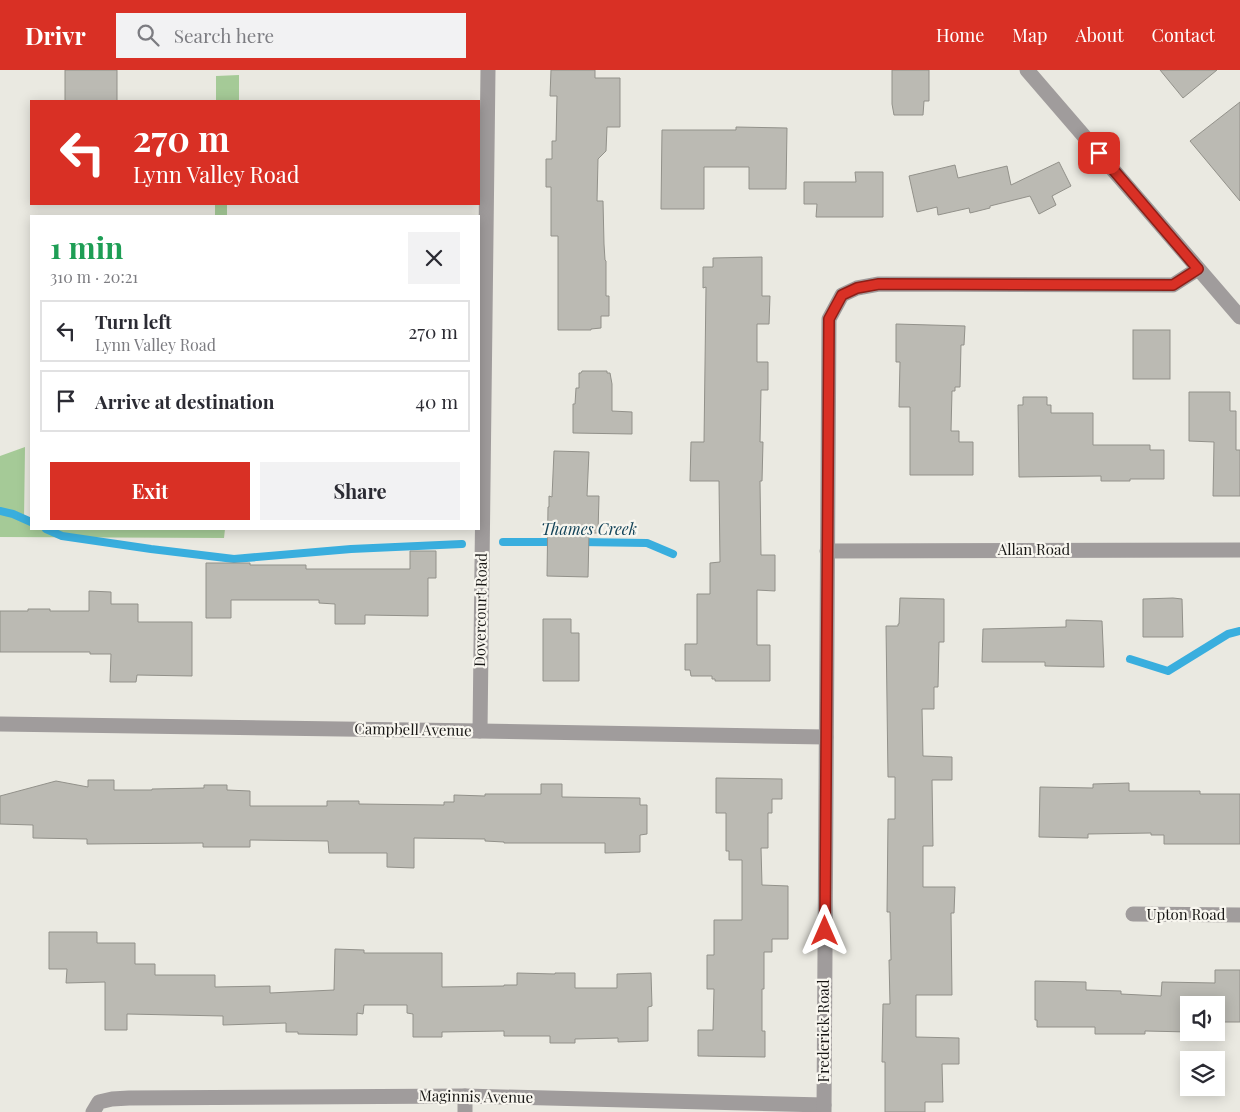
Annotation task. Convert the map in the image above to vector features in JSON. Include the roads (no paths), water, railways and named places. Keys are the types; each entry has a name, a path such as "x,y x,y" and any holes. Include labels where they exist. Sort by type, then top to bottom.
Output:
{"street":[{"name":"Dovercourt Road","path":"480,731 488,70"},
{"path":"1027,70 1240,317"},
{"name":"Frederick Road","path":"824,1108 829,319 842,295 857,288 879,284 1173,285 1198,269"},
{"name":"Allan Road","path":"827,550 1240,550"},
{"name":"Campbell Avenue","path":"0,724 826,737"},
{"name":"Upton Road","path":"1133,914 1240,915"},
{"path":"465,1096 465,1112"},
{"name":"Maginnis Avenue","path":"93,1112 99,1102 129,1098 465,1096 824,1108"}],"waterway":[{"name":"Thames Creek","path":"0,511 30,522"},
{"name":"Thames Creek","path":"48,530 62,536 234,559 351,549 462,544"},
{"name":"Thames Creek","path":"503,542 556,542"},
{"name":"Thames Creek","path":"580,542 647,543 673,554"},
{"name":"Thames Creek","path":"1130,659 1168,671 1228,634 1240,631"}]}
